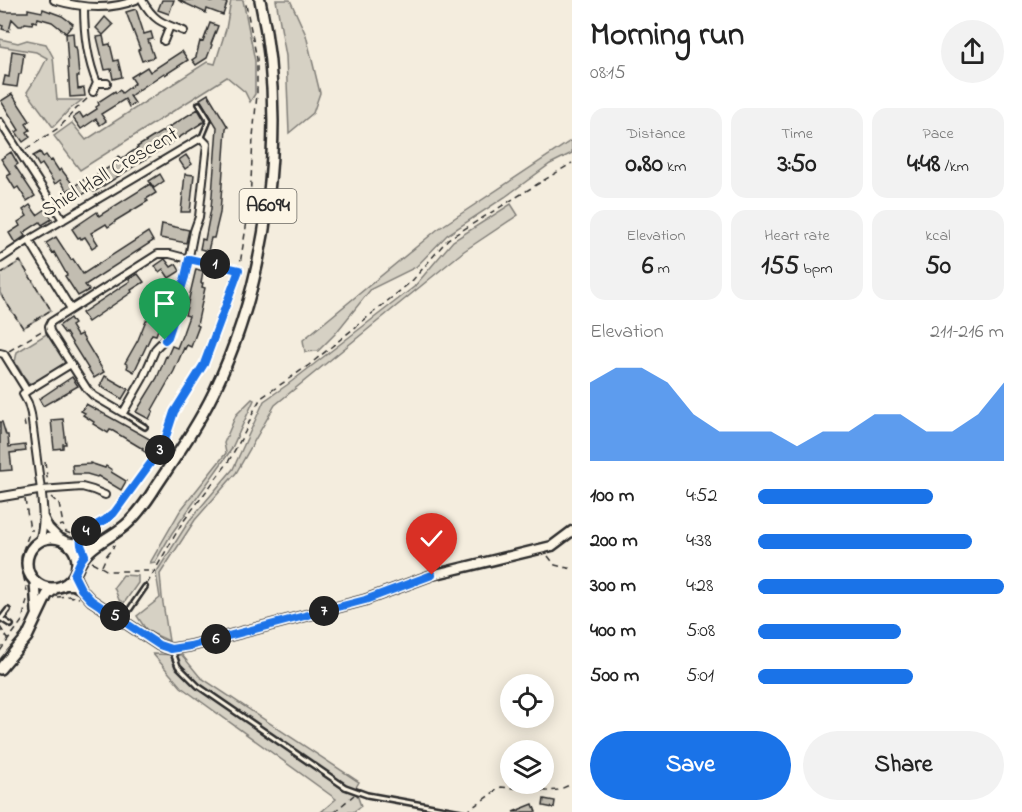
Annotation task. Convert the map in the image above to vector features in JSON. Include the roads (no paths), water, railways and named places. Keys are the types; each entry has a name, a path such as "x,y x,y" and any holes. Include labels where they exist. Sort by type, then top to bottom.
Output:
{"main road":[{"name":"A6094","path":"0,669 27,637 47,595 75,572 85,555 130,521 148,499 190,435 214,393 225,367 245,309 268,210 272,160 272,85 260,0"},
{"path":"34,582 44,586 73,585 81,589 91,600 159,645 171,649 365,600 432,575 552,546 572,531"},
{"path":"37,618 34,582 27,566 32,547 40,540 49,537 81,545 100,542"},
{"path":"64,540 77,555 75,572 81,589"}],"street":[{"path":"54,0 84,7 109,7 136,0"},
{"path":"142,0 149,13 156,19 184,31"},
{"path":"84,7 88,56 97,83 93,92"},
{"path":"164,41 170,26"},
{"path":"97,83 107,83"},
{"path":"0,123 63,220"},
{"name":"Shiel Hall Crescent","path":"0,259 201,138 207,144 199,217 174,319 168,337 156,348 143,378 123,413"},
{"path":"29,240 71,309"},
{"path":"123,413 94,396 87,389 49,326 51,322 158,254 170,254 189,259"},
{"path":"2,353 27,392"},
{"path":"40,540 46,528 45,490 31,414 22,394 71,364"},
{"path":"0,497 82,487 105,495"},
{"path":"46,528 64,540"}],"lane":[{"path":"199,104 209,120 201,138"},
{"path":"123,413 145,427"},
{"path":"122,620 145,587"},
{"path":"8,610 1,619 11,625"},
{"path":"171,649 178,666 198,686 345,787 367,795 461,812"}]}
